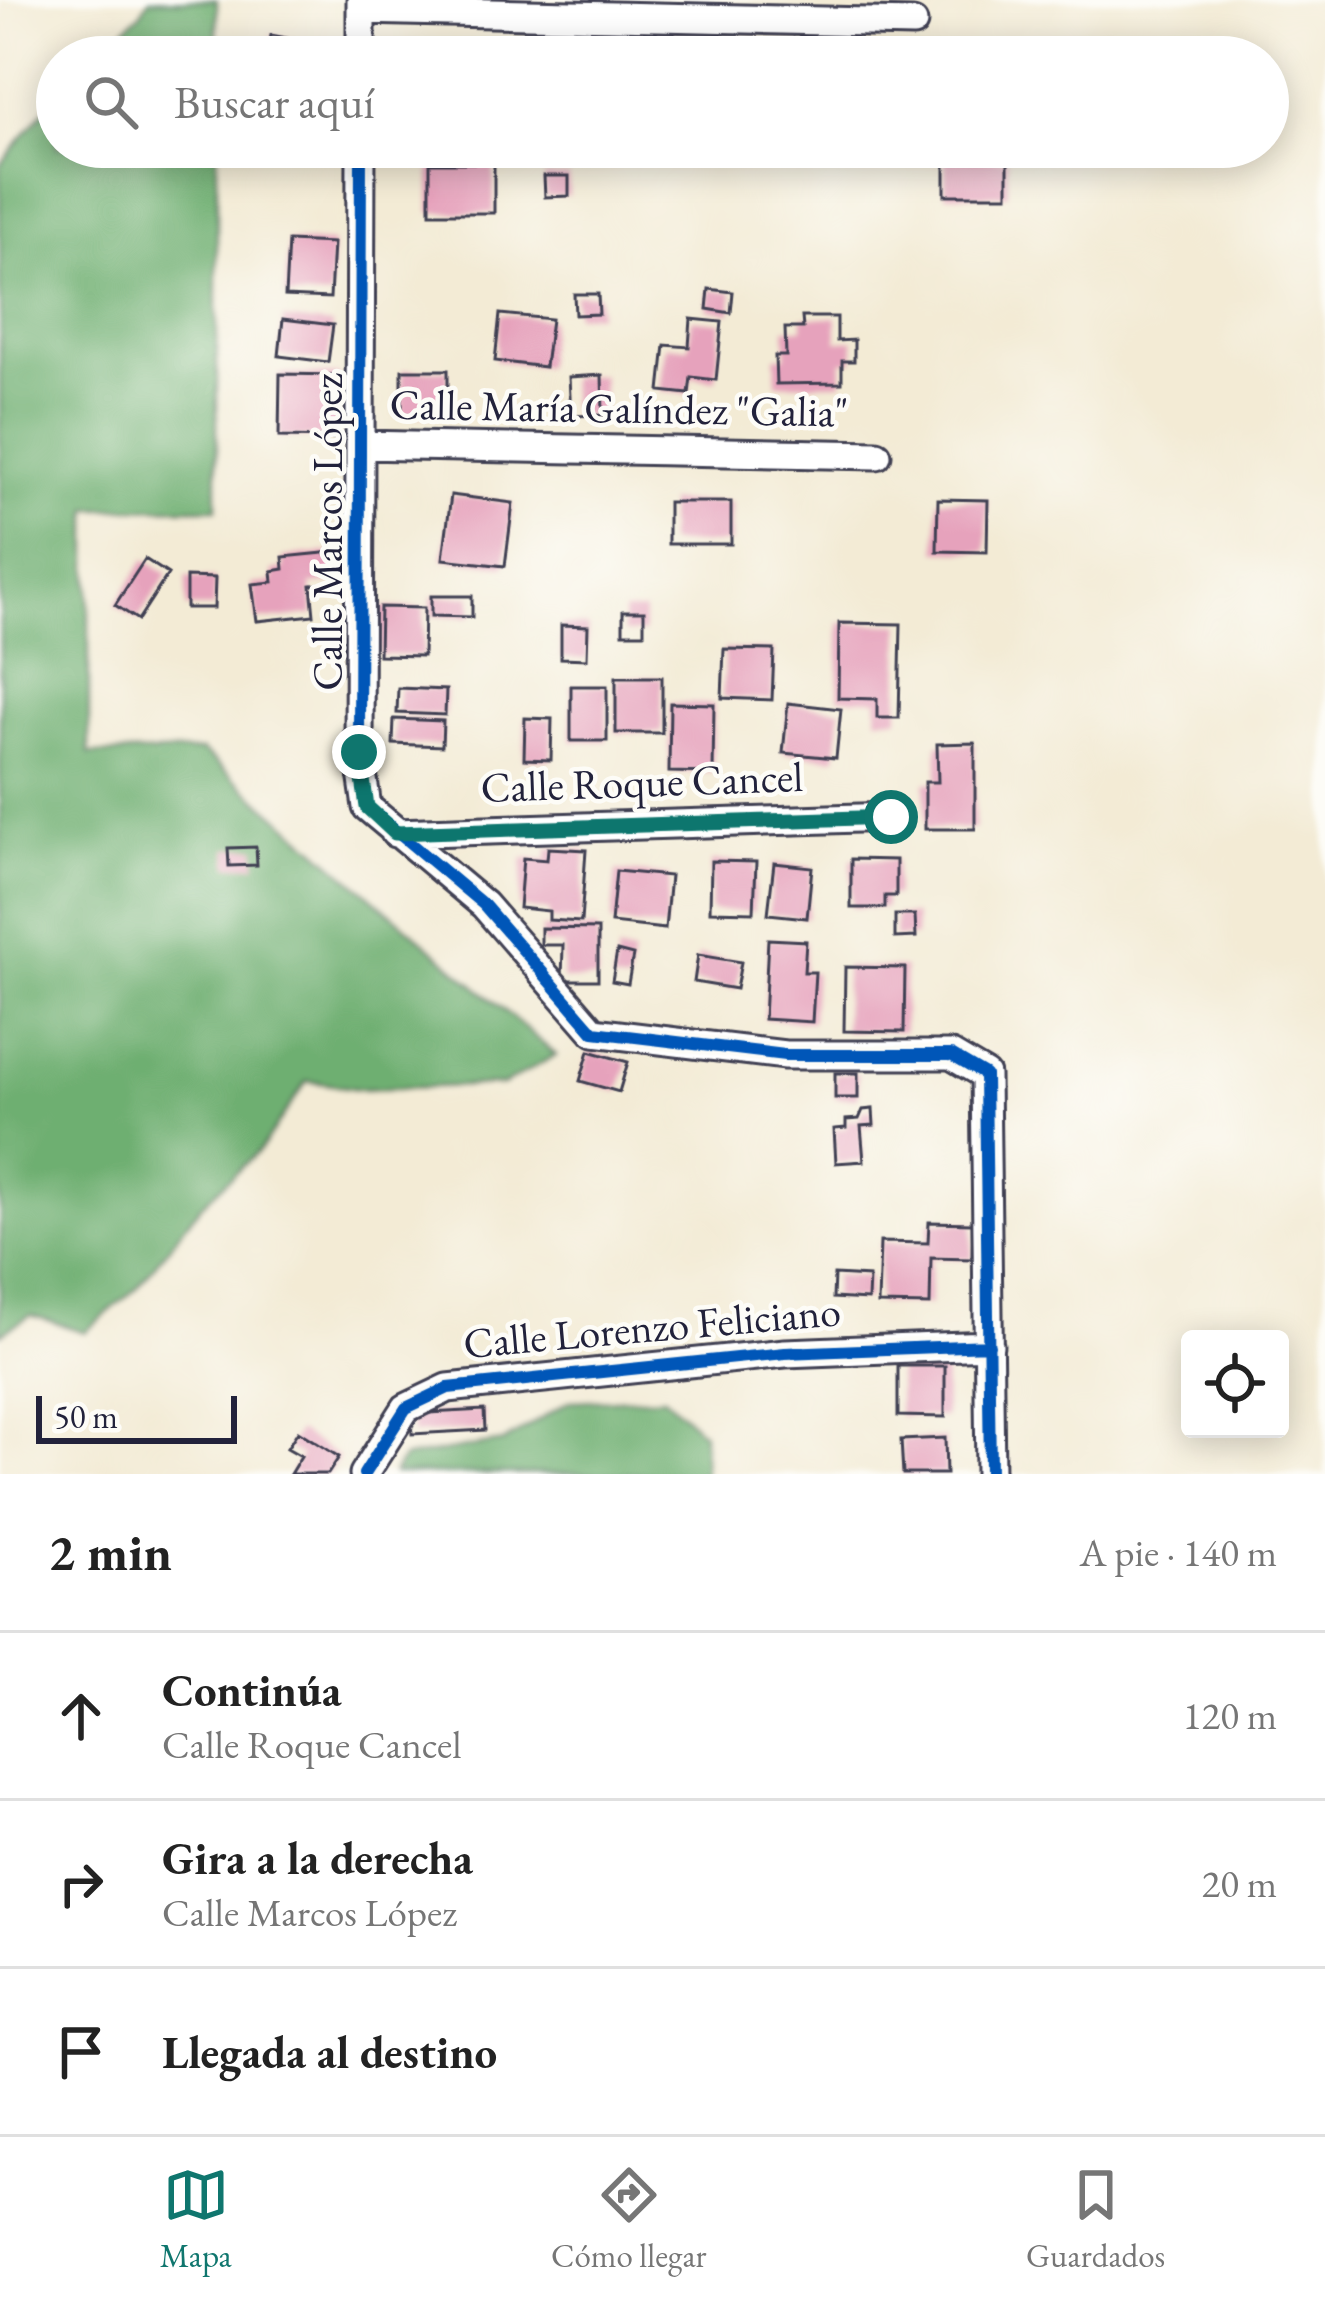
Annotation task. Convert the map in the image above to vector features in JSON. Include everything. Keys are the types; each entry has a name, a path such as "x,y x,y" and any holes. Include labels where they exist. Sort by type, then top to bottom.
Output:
{"street":[{"path":"361,36 361,5 914,23"},
{"name":"Calle Marcos López","path":"361,168 359,752 367,807 484,905 594,1032 785,1055 951,1055 985,1075 990,1474"},
{"name":"Calle María Galíndez \"Galia\"","path":"360,445 877,455"},
{"name":"Calle Roque Cancel","path":"395,833 891,817"},
{"name":"Calle Lorenzo Feliciano","path":"364,1474 406,1408 448,1388 785,1352 989,1346"}],"green space":[{"path":"149,0 217,0 217,36 117,36"},
{"path":"36,120 36,168 217,168 217,508 89,509 89,754 202,751 556,1055 503,1085 359,1089 307,1081 261,1149 200,1206 137,1288 85,1332 31,1315 0,1334 0,165"},
{"path":"664,1397 703,1433 704,1474 393,1474 403,1458 503,1442 570,1401"}],"building":[{"path":"430,168 494,168 494,213 430,213"},
{"path":"945,168 1008,168 1008,195 945,195"},
{"path":"544,176 569,176 569,196 545,197"},
{"path":"288,241 333,243 330,298 285,296"},
{"path":"709,289 733,292 731,313 707,309"},
{"path":"574,294 598,294 599,314 575,315"},
{"path":"500,314 551,319 545,367 495,361"},
{"path":"802,317 837,317 837,341 854,340 854,361 842,361 842,383 776,384 775,356 786,356 785,328 803,328"},
{"path":"283,319 333,325 328,362 279,356"},
{"path":"691,319 722,322 716,380 691,377 689,394 660,391 665,345 689,347"},
{"path":"402,370 448,370 448,415 402,415"},
{"path":"280,374 339,375 338,438 279,437"},
{"path":"602,375 603,415 571,416 569,377"},
{"path":"451,495 513,503 505,566 443,559"},
{"path":"938,499 988,500 987,552 937,551"},
{"path":"668,502 731,502 731,544 668,544"},
{"path":"334,552 337,582 311,585 314,615 257,621 252,584 273,582 272,571 284,569 283,557"},
{"path":"145,559 168,574 138,620 115,605"},
{"path":"186,577 215,578 214,608 186,608"},
{"path":"431,596 472,596 472,617 431,616"},
{"path":"380,607 424,608 423,656 379,655"},
{"path":"623,611 644,611 644,633 623,633"},
{"path":"839,623 901,624 899,718 877,718 877,699 838,698"},
{"path":"561,625 588,626 587,659 561,658"},
{"path":"724,649 774,650 772,700 722,698"},
{"path":"616,677 662,677 662,733 616,733"},
{"path":"571,686 607,686 607,741 571,741"},
{"path":"398,688 446,690 445,715 397,713"},
{"path":"670,703 714,704 713,773 669,772"},
{"path":"788,703 841,709 836,758 783,753"},
{"path":"525,718 552,719 551,760 524,759"},
{"path":"394,719 443,721 442,746 393,744"},
{"path":"975,743 975,829 925,829 925,782 938,782 937,744"},
{"path":"256,847 257,865 229,866 228,848"},
{"path":"548,848 586,850 581,922 549,920 549,911 519,908 523,858 547,860"},
{"path":"851,859 896,860 896,896 885,896 885,908 851,908"},
{"path":"711,861 756,862 754,912 710,911"},
{"path":"774,863 812,867 807,918 768,914"},
{"path":"616,871 670,876 665,929 611,923"},
{"path":"895,915 915,915 916,937 895,938"},
{"path":"541,928 598,929 598,980 562,980 563,945 541,945"},
{"path":"768,939 806,941 804,972 815,972 812,1022 764,1019"},
{"path":"617,951 633,955 628,984 612,981"},
{"path":"698,955 741,962 736,989 694,982"},
{"path":"845,967 905,968 904,1032 844,1031"},
{"path":"589,1051 628,1062 619,1092 580,1081"},
{"path":"835,1073 858,1073 858,1098 835,1098"},
{"path":"873,1109 874,1125 861,1126 864,1161 836,1163 834,1129 846,1128 846,1120 859,1119 863,1110"},
{"path":"929,1222 973,1223 972,1259 931,1258 930,1305 878,1304 880,1242 928,1243"},
{"path":"834,1275 869,1277 868,1300 833,1298"},
{"path":"898,1366 945,1366 945,1417 898,1416"},
{"path":"484,1410 485,1430 412,1434 411,1414"},
{"path":"298,1431 339,1457 328,1474 290,1474 301,1456 287,1448"},
{"path":"945,1438 946,1474 903,1474 901,1440"}],"cycle path":[{"path":"361,168 359,752 367,807 484,905 594,1032 785,1055 951,1055 985,1075 990,1474"},
{"path":"364,1474 406,1408 448,1388 785,1353 989,1345"}],"route":[{"path":"359,752 367,807 395,833 891,817"}]}
